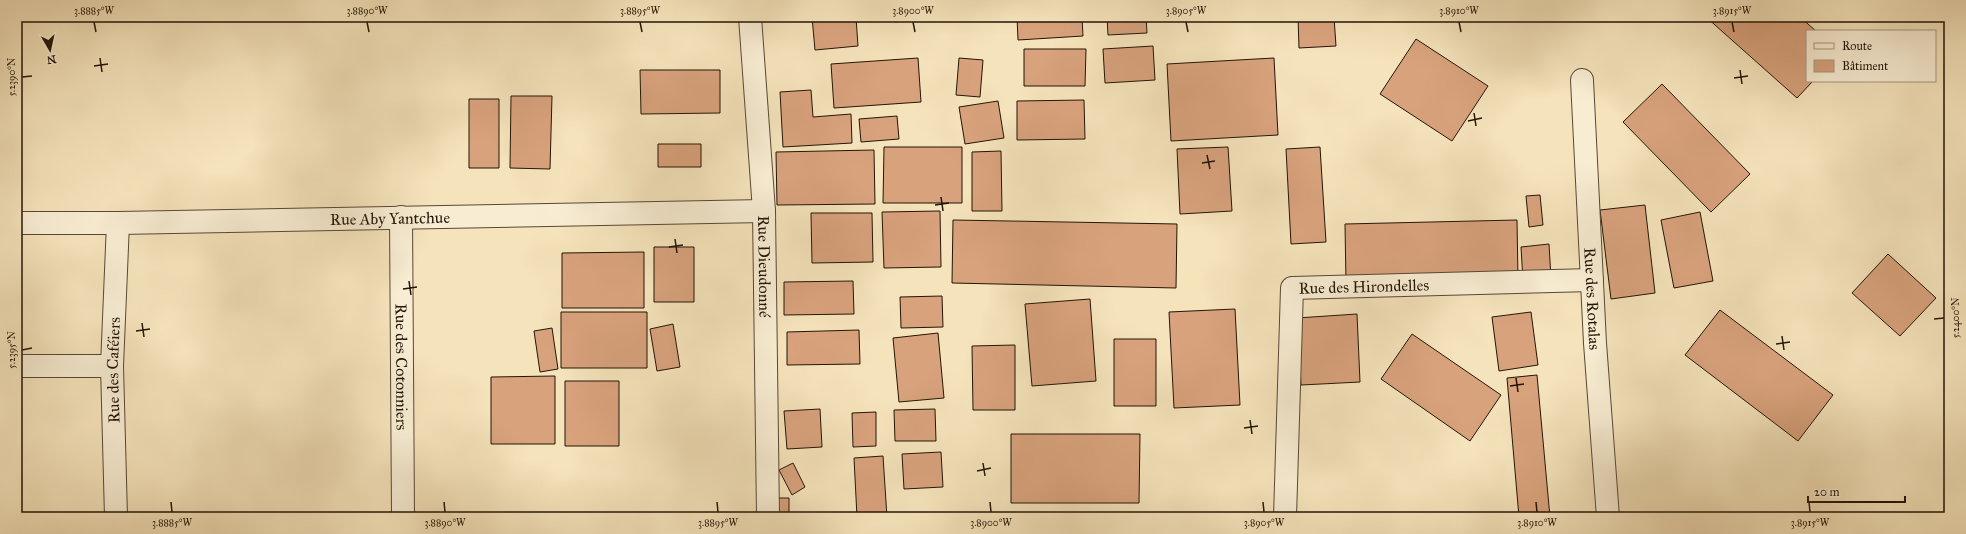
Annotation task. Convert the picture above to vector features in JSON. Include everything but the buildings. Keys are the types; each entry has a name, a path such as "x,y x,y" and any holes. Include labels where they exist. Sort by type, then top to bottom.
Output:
{"street":[{"name":"Rue Dieudonné","path":"750,17 764,211 768,517"},
{"name":"Rue des Rotalas","path":"1582,80 1592,280 1608,517"},
{"name":"Rue Aby Yantchue","path":"17,223 118,223 764,211"},
{"name":"Rue des Cotonniers","path":"401,217 403,517"},
{"name":"Rue des Caféiers","path":"116,517 112,366 118,223"},
{"name":"Rue des Hirondelles","path":"1285,517 1292,288 1592,280"},
{"path":"17,366 112,366"}]}
